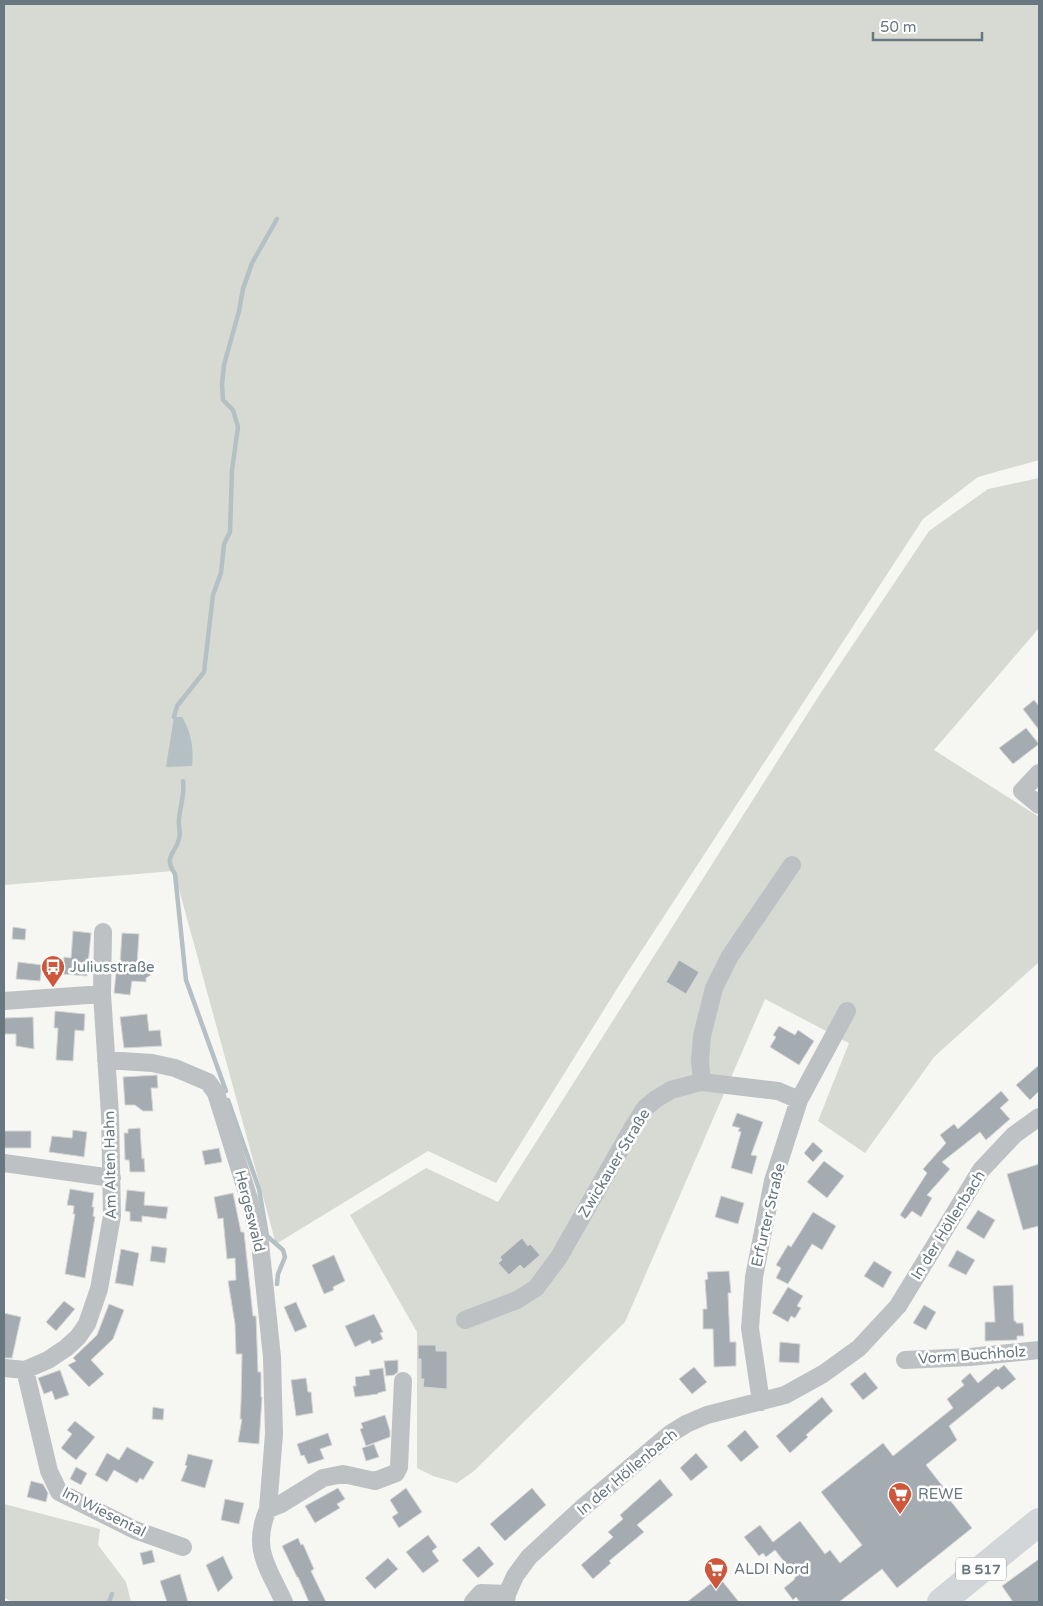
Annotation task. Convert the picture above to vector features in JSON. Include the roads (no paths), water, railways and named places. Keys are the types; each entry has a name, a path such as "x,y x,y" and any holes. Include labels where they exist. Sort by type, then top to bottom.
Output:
{"main road":[{"name":"B 517","path":"941,1602 1039,1522"}],"street":[{"path":"1039,773 1022,792 1039,805"},
{"path":"702,1082 700,1062 702,1036 714,988 730,956 792,865"},
{"path":"4,1001 102,994 103,932"},
{"name":"Am Alten Hahn","path":"4,1368 25,1370 48,1360 66,1348 78,1337 87,1324 99,1290 112,1216 112,1178 102,994"},
{"name":"Erfurter Straße","path":"761,1402 750,1328 754,1277 773,1181 799,1100 847,1011"},
{"name":"Hergeswald","path":"106,1060 175,1068 208,1082 216,1093 249,1199 260,1243 272,1357 274,1434 268,1509 260,1536 261,1553 284,1602"},
{"name":"Zwickauer Straße","path":"465,1320 517,1300 536,1288 559,1257 645,1108 656,1099 672,1090 702,1082 778,1091 799,1100"},
{"name":"In der Höllenbach","path":"506,1598 515,1576 529,1557 670,1434 686,1424 707,1415 785,1395 823,1374 859,1348 898,1306 981,1170 1014,1135 1039,1117"},
{"path":"4,1163 112,1178"},
{"name":"Vorm Buchholz","path":"905,1360 970,1357 1039,1350"},
{"name":"Im Wiesental","path":"25,1370 49,1471 59,1492 135,1530 183,1547"},
{"path":"268,1509 281,1504 323,1478 343,1474 375,1481 396,1473 399,1467 403,1381"},
{"path":"473,1602 481,1593 506,1598"}],"waterway":[{"path":"174,717 177,706 204,672 213,595 221,573 224,544 230,532 232,470 238,427 233,410 223,400 224,365 243,289 252,263 277,219"},
{"path":"183,781 179,822 180,837 171,856 170,863 175,874 186,980 226,1091"},
{"path":"228,1100 259,1189 267,1236 283,1250 285,1257 278,1274 277,1284"},
{"path":"109,1602 112,1594"}],"place":[{"name":"Juliusstraße","path":"53,988"},
{"name":"REWE","path":"900,1515"},
{"name":"ALDI Nord","path":"716,1590"}]}
